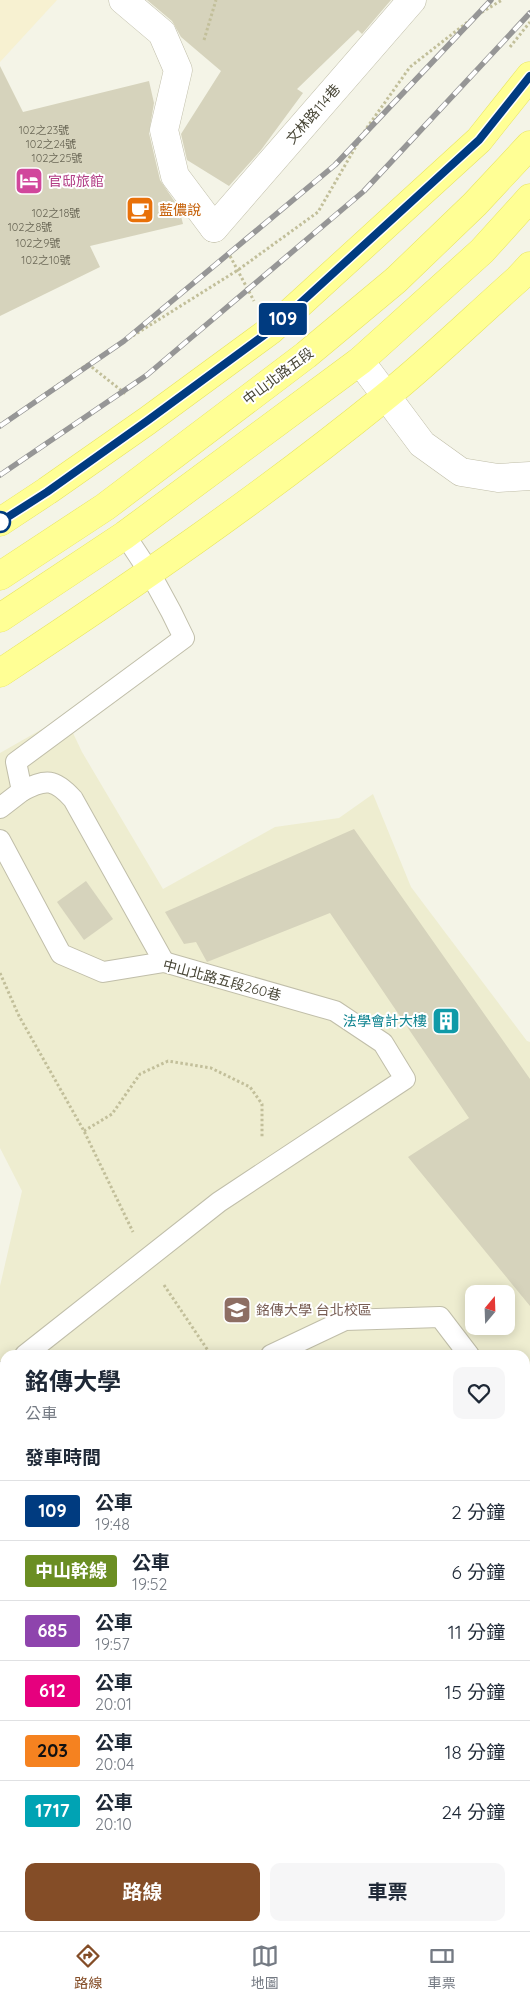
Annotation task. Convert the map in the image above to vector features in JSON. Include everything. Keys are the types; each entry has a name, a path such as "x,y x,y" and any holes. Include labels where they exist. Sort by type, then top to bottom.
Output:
{"main road":[{"path":"0,522 47,492 271,330 479,140 530,76"},
{"name":"中山北路五段","path":"0,576 105,507 306,356 396,280 475,204 530,145"},
{"path":"0,618 125,535 360,361 482,251 530,198"},
{"path":"0,674 151,572 253,498 386,396 518,279 530,266"}],"street":[{"name":"文林路114巷","path":"123,0 162,33 178,70 164,130 175,176 214,228 412,0"},
{"path":"360,361 422,444 461,472 498,478 530,476"}],"lane":[{"path":"22,791 16,762 184,638 151,572 125,535"},
{"path":"0,808 33,785 47,781 62,787 73,799 164,962"},
{"name":"中山北路五段260巷","path":"0,840 61,954 103,972 164,962 335,1011 383,1044 405,1079 262,1174"},
{"path":"31,1350 219,1202 262,1174"},
{"path":"282,1350 345,1320 440,1317 465,1350"}],"path":[{"path":"506,53 530,22"},
{"path":"238,270 254,302 261,295"},
{"path":"88,364 128,395 147,421"},
{"path":"121,401 128,395"},
{"path":"0,973 19,1016 84,1132 146,1259 208,1350"},
{"path":"84,1132 112,1114 140,1074 168,1061 211,1068 250,1087 262,1104 262,1174"}],"shaded area":[{"path":"0,0 57,0 0,62"},
{"name":"銘傳大學 台北校區","path":"65,716 82,752 163,889 275,827 339,818 373,794 411,887 527,1041 530,1042 530,1350 0,1350 0,1286 22,1191 0,1148 0,753"}],"building":[{"path":"147,0 391,0 362,34 358,30 297,89 303,93 261,150 229,186 187,160 181,134 221,71 181,37 172,21"},
{"path":"0,66 23,112 149,81 154,103 149,133 160,180 179,208 183,224 90,246 100,267 0,316"},
{"name":"法學會計大樓","path":"354,829 530,1079 530,1306 515,1288 515,1285 513,1285 408,1157 469,1118 330,913 207,962 196,942 184,944 165,912"},
{"path":"86,881 113,919 84,940 57,902"}],"railway":[{"path":"0,426 124,341 335,165 491,0"},
{"path":"0,475 147,375 364,191 530,13"}],"bus line":[{"name":"109","path":"0,522 47,492 271,330 479,140 530,76"}],"place":[{"name":"官邸旅館","path":"29,181"},
{"name":"藍儂說","path":"140,210"},
{"name":"法學會計大樓","path":"446,1021"},
{"name":"銘傳大學 台北校區","path":"237,1310"}]}
